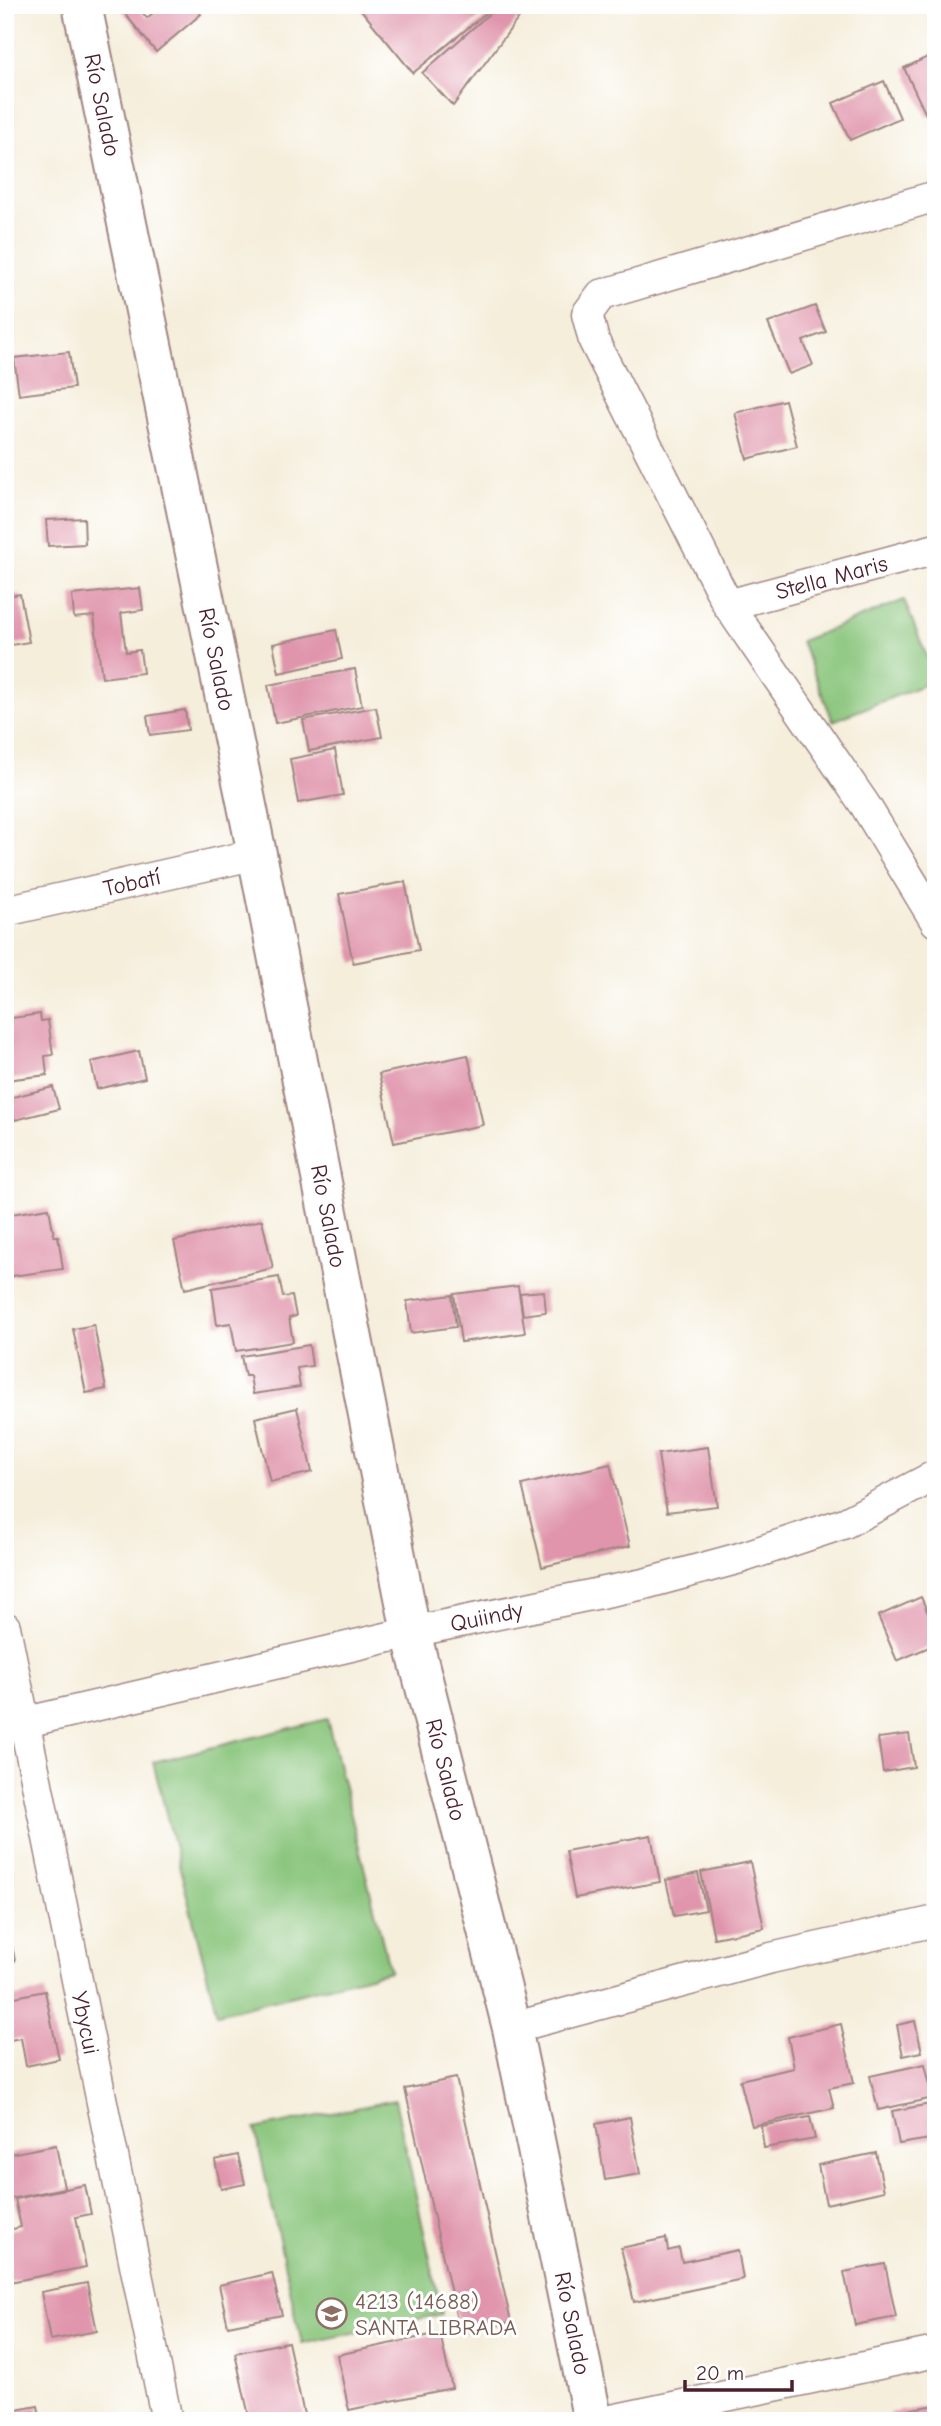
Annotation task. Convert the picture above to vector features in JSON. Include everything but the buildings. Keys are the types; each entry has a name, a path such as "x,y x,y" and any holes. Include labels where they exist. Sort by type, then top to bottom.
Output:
{"street":[{"name":"Río Salado","path":"82,5 257,854 411,1632 512,2028 593,2421"},
{"path":"936,196 601,295 587,314 594,341 728,606 865,804 936,922"},
{"name":"Stella Maris","path":"728,606 936,549"},
{"name":"Tobatí","path":"5,911 257,854"},
{"name":"Quiindy","path":"15,1725 411,1632 644,1584 740,1558 845,1523 936,1475"},
{"name":"Ybycui","path":"5,1627 15,1725 167,2421"},
{"path":"512,2028 771,1958 936,1921"},
{"path":"607,2421 936,2352"}],"green space":[{"path":"904,600 936,680 833,721 801,641"},
{"path":"327,1719 390,1971 217,2014 153,1762"},
{"path":"395,2100 442,2314 302,2344 255,2129"}],"place":[{"name":"4213 (14688) SANTA LIBRADA","path":"332,2314"}]}
